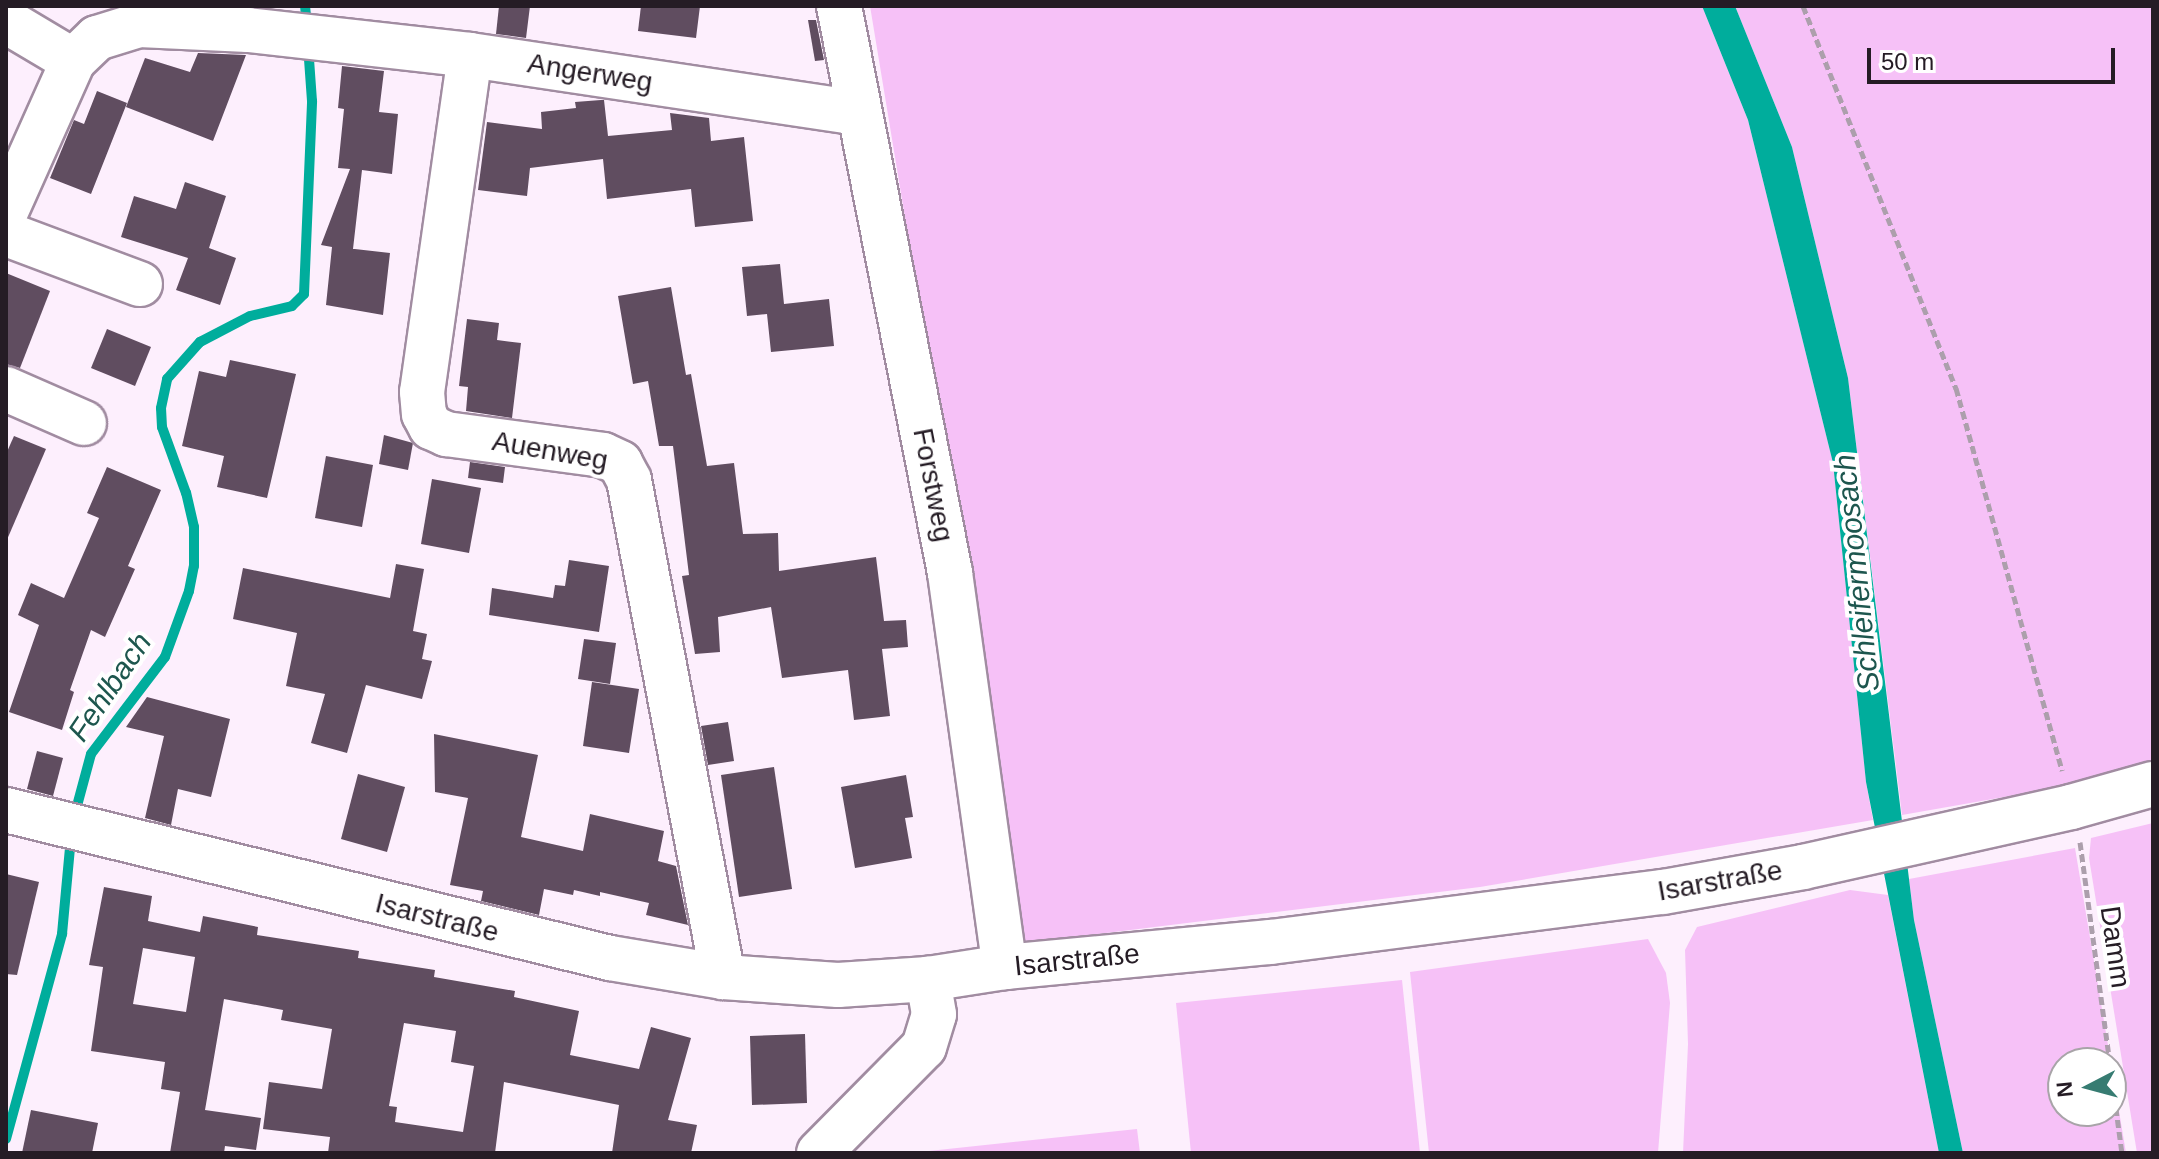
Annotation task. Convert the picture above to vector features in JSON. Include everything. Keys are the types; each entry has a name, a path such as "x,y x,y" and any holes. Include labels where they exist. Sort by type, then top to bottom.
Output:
{"street":[{"name":"Forstweg","path":"839,6 950,573 1005,967"},
{"name":"Angerweg","path":"6,211 73,61 97,38 171,16 470,55 859,113"},
{"path":"6,21 73,61"},
{"name":"Auenweg","path":"470,55 422,392 424,414 431,427 446,434 603,455 620,463 629,480 723,977"},
{"path":"6,234 140,284"},
{"path":"6,389 84,423"},
{"name":"Isarstraße","path":"6,810 489,931 610,958 723,977 838,985 928,979 1005,967 1500,915 1803,867 2071,807 2153,784"},
{"path":"819,1153 924,1047 934,1014 928,979"}],"path":[{"path":"1803,6 1956,388 2063,777"},
{"name":"Damm","path":"2080,836 2108,1047"},
{"path":"2118,1127 2122,1153"}],"shaded area":[{"path":"870,6 1702,6 1748,120 1833,463 1866,782 1873,820 1480,887 1025,943"},
{"path":"1735,6 2153,6 2153,762 2050,789 1902,815 1848,378 1792,147"},
{"path":"2153,823 2153,1153 2137,1153 2127,1092 2127,1047 2120,1047 2089,858 2091,838"},
{"path":"2075,848 2108,1047 2047,1047 2047,1127 2122,1127 2126,1153 1963,1153 1914,920 1909,879"},
{"path":"1850,890 1888,895 1939,1153 1683,1153 1688,1044 1685,950 1697,927"},
{"path":"1648,939 1666,973 1670,1003 1658,1153 1429,1153 1410,972"},
{"path":"1402,980 1420,1153 1191,1153 1176,1003"},
{"path":"1137,1129 1140,1153 910,1153"}],"water":[{"name":"Schleifermoosach","path":"1702,6 1735,6 1792,147 1848,378 1914,920 1963,1153 1939,1153 1866,782 1833,463 1748,120"}],"building":[{"path":"499,6 530,6 526,38 496,34"},
{"path":"641,6 700,6 696,38 638,31"},
{"path":"808,20 816,20 824,60 815,61"},
{"path":"198,53 246,55 213,141 126,107 145,58 190,72"},
{"path":"342,66 384,71 379,112 398,114 392,174 362,170 353,249 390,253 383,315 326,305 332,247 321,245 350,169 338,168 344,109 338,108"},
{"path":"97,91 127,103 91,194 50,178 74,120 84,124"},
{"path":"604,100 608,136 672,130 670,113 709,118 711,141 744,137 753,221 695,227 691,189 607,199 603,159 530,168 527,196 478,190 487,122 542,129 541,112 576,108 575,102"},
{"path":"185,182 226,196 209,248 236,258 220,305 176,290 188,258 121,237 134,196 176,209"},
{"path":"780,264 784,304 829,299 834,346 771,352 767,314 747,316 742,267"},
{"path":"6,273 50,291 20,368 6,364"},
{"path":"671,287 686,375 691,374 707,466 734,463 743,534 778,533 779,571 876,557 884,621 906,620 908,647 882,649 890,716 854,720 848,670 782,678 771,607 718,617 720,652 695,654 682,576 689,575 673,446 659,446 648,381 633,384 618,296"},
{"path":"467,319 499,323 497,340 521,343 512,418 466,411 468,387 459,386"},
{"path":"107,329 151,347 135,386 91,368"},
{"path":"230,360 296,374 267,498 217,487 224,456 182,446 199,371 226,377"},
{"path":"384,435 413,443 408,470 379,464"},
{"path":"14,436 46,449 6,542 6,454"},
{"path":"326,456 373,465 362,527 315,518"},
{"path":"470,462 505,467 503,483 468,478"},
{"path":"107,467 161,490 128,566 135,569 105,637 91,630 70,690 74,692 62,730 9,712 39,625 18,615 31,583 64,598 99,518 87,513"},
{"path":"432,479 481,488 469,553 421,544"},
{"path":"569,560 609,566 599,632 489,615 492,588 553,598 555,585 565,586"},
{"path":"396,564 424,569 413,631 427,634 422,659 432,661 422,699 366,685 347,753 311,743 325,694 286,686 297,633 233,619 243,568 390,598"},
{"path":"584,639 616,643 610,684 578,679"},
{"path":"592,682 639,689 629,753 583,746"},
{"path":"147,697 230,719 211,797 178,789 171,825 145,818 164,736 126,727"},
{"path":"728,722 734,761 708,765 701,726"},
{"path":"434,734 538,755 521,837 583,851 590,814 664,831 658,861 676,866 688,925 646,915 649,903 600,892 600,896 574,890 573,895 544,889 539,915 481,901 483,891 450,885 468,798 435,792"},
{"path":"37,751 63,758 53,796 27,789"},
{"path":"774,767 792,889 739,897 721,775"},
{"path":"358,774 405,787 387,852 341,839"},
{"path":"906,775 913,817 905,818 912,858 855,868 841,787"},
{"path":"6,874 39,882 17,975 6,974"},
{"path":"104,887 152,896 148,921 200,932 203,916 258,927 257,935 359,951 358,958 435,970 434,977 515,991 514,997 579,1011 570,1055 639,1069 651,1027 691,1038 668,1120 697,1125 691,1153 612,1153 619,1105 504,1082 495,1153 328,1153 330,1137 263,1129 269,1082 322,1089 332,1029 281,1020 283,1010 224,999 205,1110 261,1118 256,1150 225,1146 224,1153 170,1153 180,1092 161,1089 165,1062 91,1051 103,967 89,965","holes":["143,948 195,957 186,1012 133,1004","404,1023 456,1031 451,1062 474,1066 463,1132 395,1122 397,1107 389,1106"]},
{"path":"805,1034 807,1103 752,1105 750,1036"},
{"path":"31,1110 98,1123 92,1153 22,1153"}],"waterway":[{"name":"Fehlbach","path":"305,6 307,25"},
{"name":"Fehlbach","path":"74,817 91,754 165,657 189,591 194,566 194,527 186,493 162,427 161,408 167,379 200,342 250,316 292,306 304,294 312,101 308,45"},
{"name":"Fehlbach","path":"6,1139 62,934 71,837"}]}
